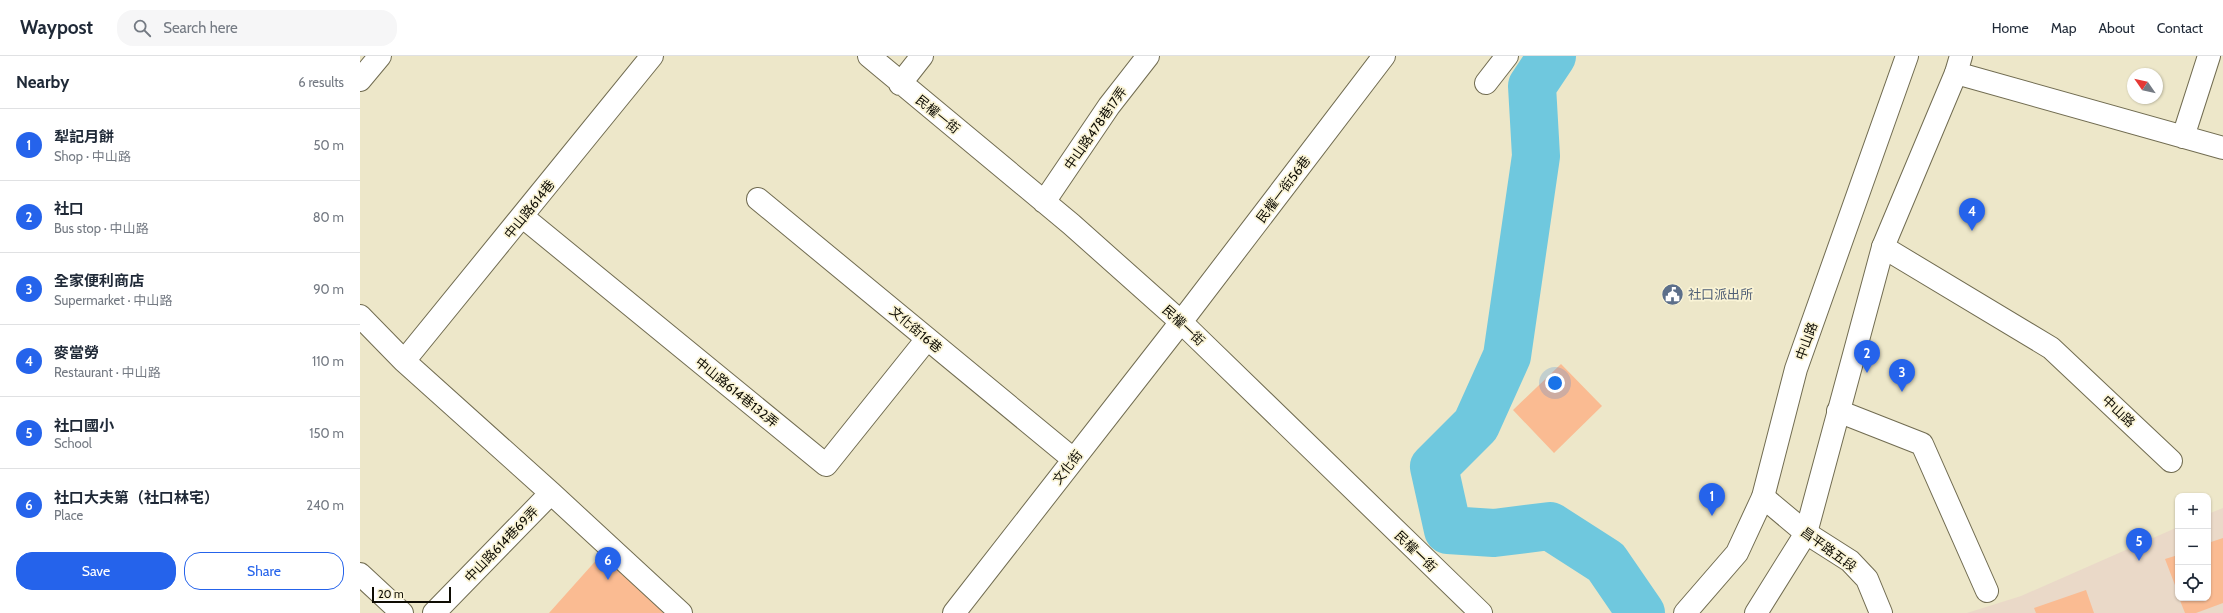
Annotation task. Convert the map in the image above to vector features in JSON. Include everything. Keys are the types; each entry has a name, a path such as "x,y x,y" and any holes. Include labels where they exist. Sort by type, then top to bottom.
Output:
{"main road":[{"path":"360,80 380,56"},
{"name":"中山路614巷","path":"404,361 523,217 652,56"},
{"name":"民權一街","path":"869,56 900,84 1044,202 1182,322 1481,613"},
{"path":"900,84 922,56"},
{"name":"中山路478巷17弄","path":"1044,202 1109,106 1148,56"},
{"name":"民權一街56巷","path":"1182,322 1384,56"},
{"path":"1486,82 1507,56"},
{"name":"中山路","path":"1685,613 1737,553 1763,497 1796,369 1907,56"},
{"path":"2183,137 2209,56"},
{"path":"1756,613 1806,533 1883,247 1958,64 2183,137 2223,148"},
{"name":"文化街16巷","path":"758,199 1073,459"},
{"name":"中山路614巷132弄","path":"523,217 826,464 927,339"},
{"name":"中山路","path":"1883,247 2051,348 2172,461"},
{"path":"360,316 404,361 551,493 681,613"},
{"name":"文化街","path":"954,613 1073,459 1182,322"},
{"path":"1838,411 1922,444 1987,591"},
{"name":"中山路614巷69弄","path":"434,613 551,493"},
{"name":"昌平路五段","path":"1763,497 1806,533 1850,561 1867,579 1881,613"},
{"path":"360,574 402,613"}],"shaded area":[{"path":"2223,508 2223,613 1967,613 2021,596 2175,528 2175,601 2211,601 2211,513"}],"building":[{"path":"1561,364 1602,406 1554,453 1513,410"},
{"path":"2223,538 2223,603 2196,613 2185,613 2180,601 2211,601 2211,542"},
{"path":"608,547 669,613 549,613"},
{"path":"2175,556 2175,585 2165,559"},
{"path":"2086,590 2094,613 2036,613 2034,608"}],"waterway":[{"path":"1552,56 1532,86 1536,156 1507,356 1476,425 1434,467 1448,530 1494,533 1550,526 1606,562 1641,613"}],"place":[{"name":"麥當勞","path":"1972,231"},
{"name":"社口派出所","path":"1672,294"},
{"name":"社口","path":"1867,373"},
{"name":"全家便利商店","path":"1902,392"},
{"name":"犁記月餅","path":"1712,516"},
{"name":"社口國小","path":"2139,561"},
{"name":"社口大夫第（社口林宅）","path":"608,580"}]}
